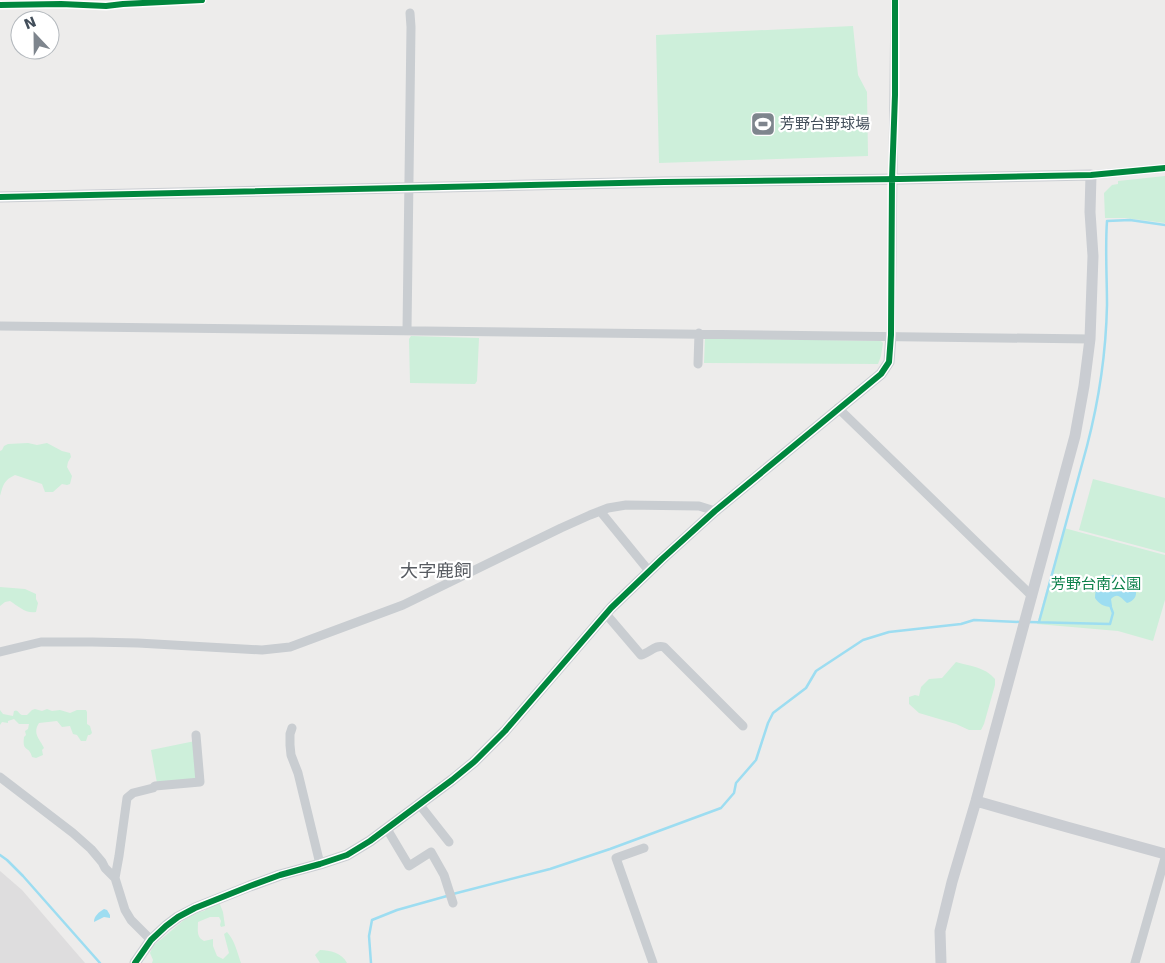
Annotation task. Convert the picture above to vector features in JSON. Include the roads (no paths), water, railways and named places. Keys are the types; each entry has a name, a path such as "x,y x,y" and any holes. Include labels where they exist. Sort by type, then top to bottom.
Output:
{"street":[{"path":"135,963 151,940 178,917 195,908 274,877 347,855 387,829 474,762 499,737 606,614 649,571 715,511 881,374 889,362 891,335 895,0"},
{"path":"407,330 410,13"},
{"path":"0,197 664,182 1091,175 1165,168"},
{"path":"942,963 940,931 952,882 976,801 1075,436 1090,339 1093,256 1090,212 1091,175"},
{"path":"0,326 891,335 1090,339"},
{"path":"698,364 699,333"},
{"path":"838,408 1032,596"},
{"path":"0,652 41,642 138,643 262,650 290,647 403,605 561,528 608,508 626,505 699,506 715,511"},
{"path":"600,511 649,571"},
{"path":"606,614 641,655 656,647 664,647 743,726"},
{"path":"292,728 290,734 291,755 298,773 320,864"},
{"path":"114,878 120,856 127,798 133,793 149,790 155,786 200,782 196,736"},
{"path":"0,777 91,849 114,878 125,910 151,940"},
{"path":"976,801 1165,856 1135,963"},
{"path":"419,804 449,842"},
{"path":"387,829 409,866 432,852 444,875 453,903"},
{"path":"644,848 616,858 654,963"}],"water":[{"path":"1113,575 1123,576 1130,580 1135,587 1136,595 1132,601 1127,603 1119,596 1116,596 1111,599 1112,606 1108,607 1098,602 1095,598 1098,585"},
{"path":"104,909 107,910 110,918 104,917 94,922 97,914"}],"waterway":[{"path":"1039,622 1087,446 1098,394 1107,305 1107,221 1130,220 1165,225"},
{"path":"1028,622 1110,624 1113,613 1110,605"},
{"path":"453,894 550,869 721,808 734,793 736,783 756,760 773,713 806,688 816,671 863,640 889,632 961,624 974,620 1020,622"},
{"path":"0,855 23,876 100,963"},
{"path":"371,963 369,936 372,920 397,910 447,896"}],"place":[{"name":"芳野台野球場","path":"763,124"}],"district":[{"name":"大字鹿飼","path":"436,571"}],"park label":[{"name":"芳野台南公園","path":"1096,584"}]}
